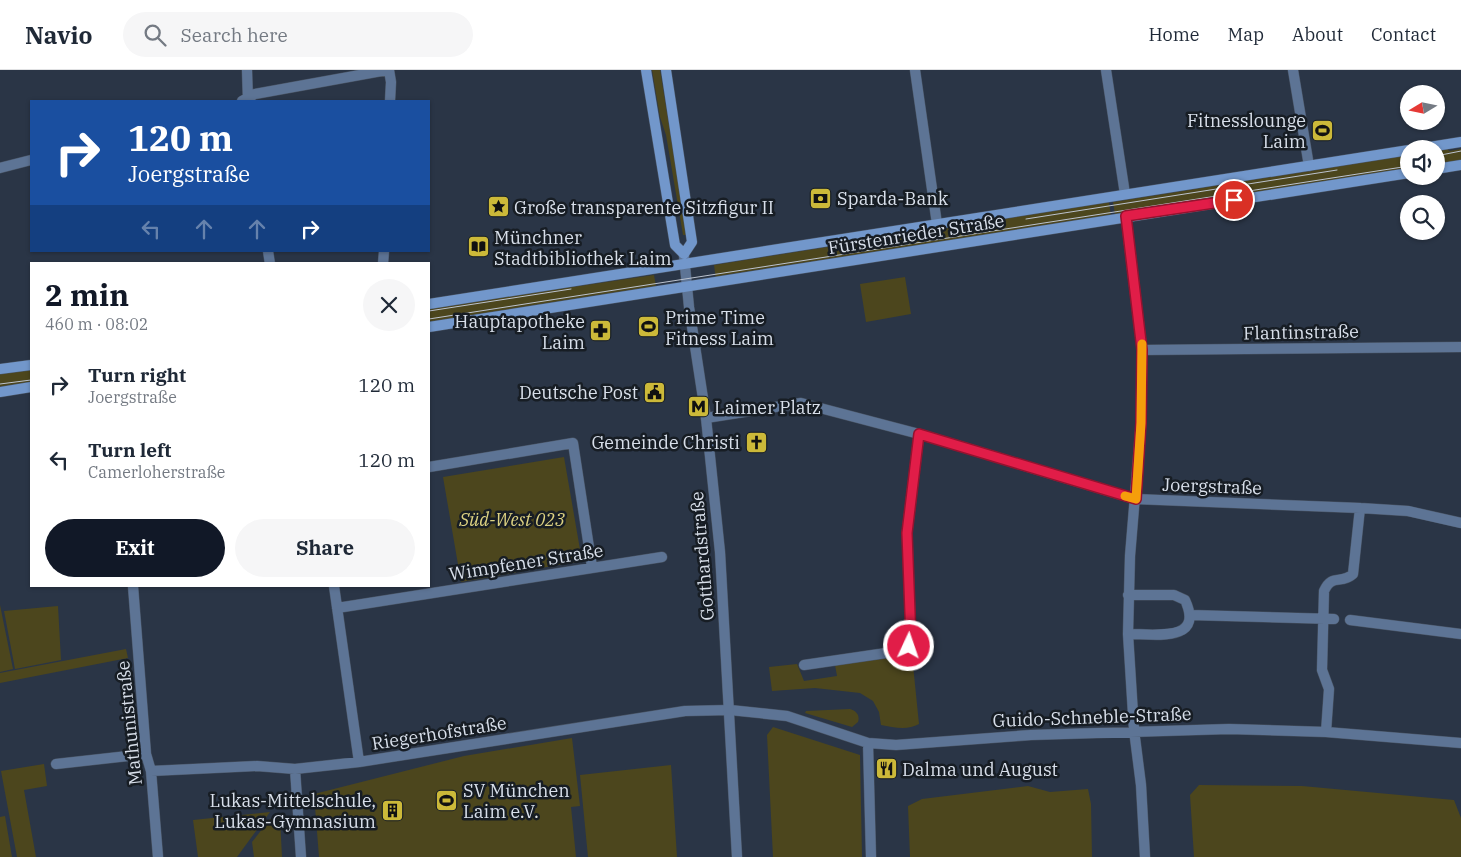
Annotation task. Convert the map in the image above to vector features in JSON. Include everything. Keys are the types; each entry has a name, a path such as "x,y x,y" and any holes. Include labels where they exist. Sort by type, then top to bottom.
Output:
{"main road":[{"name":"Gotthardstraße","path":"646,70 675,245 684,259"},
{"name":"Gotthardstraße","path":"666,70 692,242 684,259"},
{"path":"1445,145 1461,142"},
{"name":"Fürstenrieder Straße","path":"430,304 684,259 937,224 1400,151"},
{"path":"1445,168 1461,165"},
{"name":"Fürstenrieder Straße","path":"430,327 1400,174"},
{"path":"0,369 30,365"},
{"path":"0,392 30,388"}],"street":[{"path":"246,100 247,70"},
{"path":"247,100 256,94 388,70 391,82 390,100"},
{"path":"915,70 937,224"},
{"path":"1106,70 1125,194"},
{"path":"1294,70 1309,166"},
{"path":"0,168 30,160"},
{"path":"1126,216 1142,350 1141,423 1128,595 1128,634 1134,730 1142,785 1145,857"},
{"name":"Gotthardstraße","path":"684,259 686,288 706,418 720,552 737,857"},
{"name":"Flantinstraße","path":"1142,350 1461,347"},
{"name":"Joergstraße","path":"706,418 802,403 919,434 1136,499 1408,511 1461,523"},
{"path":"804,664 900,651 909,646 911,640 907,533 919,434"},
{"path":"430,467 573,443 592,567"},
{"path":"1326,732 1329,689 1322,670 1329,619 1324,591 1327,583 1332,580 1348,579 1353,574 1360,508"},
{"name":"Wimpfener Straße","path":"337,608 662,557"},
{"name":"Mathunistraße","path":"133,587 146,754 151,771 158,857"},
{"path":"334,587 359,762"},
{"path":"1128,595 1174,595 1185,600 1190,615 1189,624 1183,631 1174,634 1128,634"},
{"path":"1190,615 1329,619"},
{"path":"1350,620 1461,634"},
{"name":"Riegerhofstraße","path":"151,771 257,766 295,769 359,762 685,710 730,710"},
{"name":"Guido-Schneble-Straße","path":"730,710 787,716 868,743 896,745 1134,730 1229,728 1326,732 1461,743"},
{"path":"868,743 871,857"},
{"path":"56,764 146,754"},
{"path":"295,769 301,857"}],"green space":[{"path":"652,70 660,70 687,235 683,235 666,135 660,117"},
{"path":"1448,149 1449,151 1461,149 1461,161 1445,164 1445,150"},
{"path":"1400,156 1400,170 1115,215 1113,202"},
{"path":"1109,202 1111,216 725,275 716,280 714,265"},
{"path":"654,275 656,286 430,322 430,308"},
{"path":"905,277 911,314 866,322 860,284"},
{"path":"30,369 30,384 0,389 0,374"},
{"name":"Süd-West 023","path":"564,457 582,561 461,582 443,477"},
{"path":"0,605 13,669 0,672"},
{"path":"58,606 61,660 15,669 4,611"},
{"path":"126,649 128,658 0,683 0,673"},
{"path":"912,655 919,724 914,726 900,728 881,725 879,712 873,701 860,693 815,688 772,691 769,667 797,664 804,681 837,676 835,665"},
{"path":"850,709 856,712 859,718 858,722 852,727 805,713 806,711"},
{"path":"773,727 860,755 862,857 773,857 767,735"},
{"name":"SV München Laim e.V.","path":"572,738 580,806 571,807 576,857 319,857 314,794 464,756"},
{"path":"44,764 47,786 24,790 36,857 17,857 1,771"},
{"path":"671,765 677,857 588,857 580,775"},
{"path":"1199,785 1302,786 1454,800 1461,818 1461,857 1194,857 1190,795"},
{"path":"1028,786 1050,792 1088,789 1091,804 1092,857 910,857 908,806 922,799"},
{"path":"270,812 237,857 198,857 193,820"},
{"path":"5,816 12,857 0,857 0,817"},
{"path":"280,818 282,857 254,857 252,842 270,819"}],"tram line":[{"path":"1445,154 1461,151"},
{"path":"430,319 1400,167"},
{"path":"1026,219 1337,170"},
{"path":"430,311 571,289"},
{"path":"0,384 30,380"}],"slow traffic":[{"path":"1125,496 1136,499 1141,423 1142,344"}],"place":[{"name":"Fitnesslounge Laim","path":"1322,130"},
{"name":"Sparda-Bank","path":"821,198"},
{"name":"Große transparente Sitzfigur II","path":"498,207"},
{"name":"Münchner Stadtbibliothek Laim","path":"478,247"},
{"name":"Prime Time Fitness Laim","path":"649,327"},
{"name":"Hauptapotheke Laim","path":"601,331"},
{"name":"Deutsche Post","path":"654,392"},
{"name":"Laimer Platz","path":"698,407"},
{"name":"Gemeinde Christi","path":"756,442"},
{"name":"Dalma und August","path":"886,769"},
{"name":"SV München Laim e.V.","path":"447,800"},
{"name":"Lukas-Mittelschule, Lukas-Gymnasium","path":"392,810"}],"route":[{"path":"909,646 911,640 907,533 919,434 1136,499 1141,423 1142,350 1126,216 1234,200"}]}
